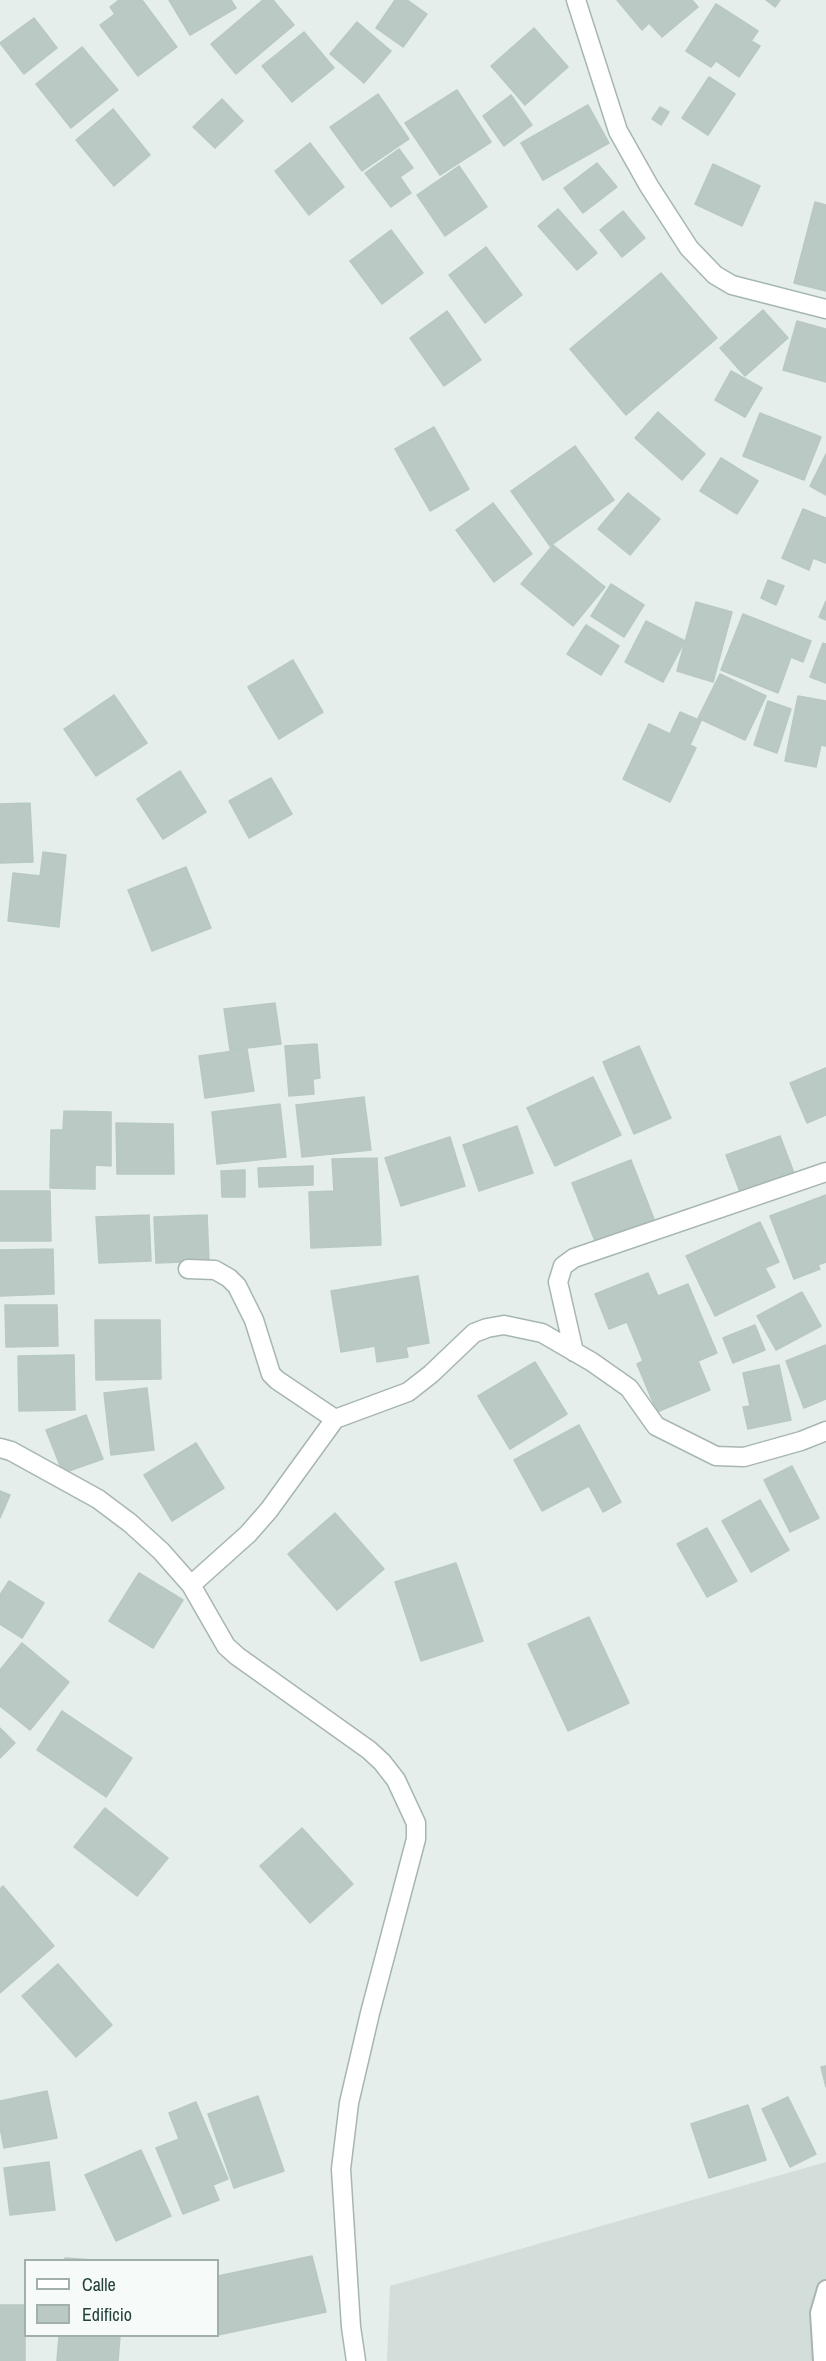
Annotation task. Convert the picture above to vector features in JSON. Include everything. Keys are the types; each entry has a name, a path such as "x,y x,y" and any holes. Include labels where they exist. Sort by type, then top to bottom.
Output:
{"street":[{"path":"576,0 618,131 649,186 689,248 716,275 732,285 826,309"},
{"path":"574,1352 558,1281 563,1266 574,1258 826,1172"},
{"path":"188,1269 215,1270 237,1286 254,1320 271,1374 335,1419"},
{"path":"191,1585 248,1534 269,1510 335,1419 408,1392 431,1374 474,1333 487,1328 504,1325 542,1333 629,1388 656,1426 716,1456 744,1457 801,1441 826,1431"},
{"path":"0,1448 11,1451 98,1499 161,1551 191,1585 226,1646 369,1750 382,1762 396,1780 416,1824 416,1839 349,2103 341,2169 351,2327 356,2361"}],"lane":[{"path":"822,2361 819,2313 826,2289"}],"shaded area":[{"path":"826,2162 826,2361 387,2361 390,2286"}],"building":[{"path":"119,0 142,0 177,47 138,76 100,25 115,14 110,7"},
{"path":"169,0 231,0 236,8 190,35"},
{"path":"263,0 273,0 294,25 236,74 211,44"},
{"path":"395,0 407,0 427,14 403,47 376,28"},
{"path":"617,0 692,0 698,7 662,37 649,23 642,30"},
{"path":"766,0 780,0 775,7"},
{"path":"716,4 758,31 751,41 760,46 739,77 716,61 711,67 686,51"},
{"path":"34,18 57,48 24,74 0,43"},
{"path":"357,22 391,51 364,83 330,54"},
{"path":"534,28 568,67 525,105 491,66"},
{"path":"304,32 334,68 292,102 262,66"},
{"path":"82,47 118,90 71,128 36,84"},
{"path":"709,77 735,94 708,135 682,118"},
{"path":"457,90 491,142 440,175 405,123"},
{"path":"378,94 409,139 362,171 330,127"},
{"path":"511,95 532,125 504,146 483,116"},
{"path":"222,99 243,121 215,148 193,127"},
{"path":"588,105 609,143 543,180 521,143"},
{"path":"660,107 669,112 661,125 652,119"},
{"path":"113,109 150,155 114,186 76,140"},
{"path":"310,143 344,187 309,215 275,171"},
{"path":"399,149 413,168 400,177 411,193 391,207 365,173"},
{"path":"597,163 617,187 583,213 564,188"},
{"path":"713,164 760,186 742,226 695,204"},
{"path":"459,166 487,207 445,236 417,195"},
{"path":"815,202 826,205 826,291 794,283"},
{"path":"558,209 597,253 577,270 538,226"},
{"path":"623,211 645,238 622,257 600,230"},
{"path":"391,230 423,273 382,304 350,261"},
{"path":"486,247 522,295 485,323 449,275"},
{"path":"661,273 717,338 626,415 570,349"},
{"path":"763,310 788,338 745,376 720,348"},
{"path":"447,311 481,360 444,386 410,338"},
{"path":"797,321 826,329 826,382 783,370"},
{"path":"731,371 762,388 745,417 715,400"},
{"path":"658,412 705,454 682,480 635,438"},
{"path":"760,413 821,437 804,480 743,456"},
{"path":"434,427 469,489 430,511 395,449"},
{"path":"575,446 614,500 550,546 511,491"},
{"path":"826,454 826,495 810,486"},
{"path":"721,458 758,481 737,514 700,491"},
{"path":"628,493 660,519 630,555 598,529"},
{"path":"493,503 532,554 494,582 456,530"},
{"path":"803,509 826,518 826,563 813,558 809,570 782,558"},
{"path":"553,545 605,587 573,626 521,584"},
{"path":"768,580 784,586 776,605 761,598"},
{"path":"611,584 644,605 624,637 591,616"},
{"path":"826,601 826,620 819,617"},
{"path":"696,602 732,612 713,682 677,671"},
{"path":"743,614 811,641 803,662 791,657 778,693 721,670"},
{"path":"646,621 685,641 663,682 625,662"},
{"path":"586,625 619,646 601,675 567,654"},
{"path":"823,643 826,644 826,683 810,677"},
{"path":"293,660 323,712 279,739 248,687"},
{"path":"720,674 766,696 745,740 698,718"},
{"path":"114,695 147,743 96,776 64,729"},
{"path":"798,696 826,701 826,746 821,745 816,767 785,761"},
{"path":"768,701 791,709 777,753 754,745"},
{"path":"680,712 701,721 690,745 696,748 670,802 623,779 649,724 670,734"},
{"path":"180,771 206,812 163,839 137,799"},
{"path":"271,778 292,814 249,838 229,801"},
{"path":"30,803 33,862 0,863 0,804"},
{"path":"43,852 66,855 59,927 8,921 13,873 40,876"},
{"path":"186,867 211,928 152,951 128,890"},
{"path":"275,1003 281,1044 230,1050 224,1009"},
{"path":"317,1044 320,1078 313,1079 314,1094 289,1096 285,1046"},
{"path":"639,1046 671,1118 634,1134 603,1062"},
{"path":"247,1049 254,1091 205,1098 199,1056"},
{"path":"826,1068 826,1115 807,1123 790,1083"},
{"path":"593,1077 621,1135 555,1166 527,1108"},
{"path":"364,1097 371,1150 302,1157 296,1105"},
{"path":"280,1104 286,1157 217,1164 212,1112"},
{"path":"64,1111 111,1112 111,1166 95,1165 95,1189 50,1188 51,1130 63,1130"},
{"path":"116,1123 173,1124 174,1174 117,1174"},
{"path":"517,1126 533,1173 479,1191 463,1145"},
{"path":"780,1136 794,1173 740,1192 726,1155"},
{"path":"450,1137 465,1186 401,1206 385,1158"},
{"path":"377,1158 381,1245 311,1248 309,1192 334,1191 332,1159"},
{"path":"631,1160 654,1219 595,1241 572,1183"},
{"path":"313,1166 313,1185 259,1187 258,1168"},
{"path":"245,1170 245,1197 222,1197 221,1171"},
{"path":"0,1191 50,1191 51,1241 0,1241"},
{"path":"826,1195 826,1262 818,1265 820,1269 794,1279 770,1216"},
{"path":"149,1215 151,1261 99,1263 96,1217"},
{"path":"207,1215 209,1261 156,1263 154,1217"},
{"path":"760,1222 779,1262 765,1268 775,1287 715,1316 686,1256"},
{"path":"53,1249 54,1294 0,1296 0,1250"},
{"path":"648,1273 658,1296 688,1284 717,1353 698,1361 710,1390 657,1412 637,1364 643,1361 627,1322 609,1329 595,1294"},
{"path":"418,1276 429,1343 406,1347 408,1357 377,1362 375,1346 341,1352 331,1291"},
{"path":"802,1292 821,1326 776,1350 757,1316"},
{"path":"5,1305 57,1305 58,1346 6,1347"},
{"path":"95,1320 160,1320 161,1379 96,1380"},
{"path":"755,1325 765,1350 733,1363 723,1338"},
{"path":"826,1345 826,1399 804,1408 786,1361"},
{"path":"74,1355 75,1410 19,1411 18,1356"},
{"path":"535,1362 567,1414 510,1449 478,1396"},
{"path":"779,1365 791,1420 748,1429 743,1407 750,1406 743,1373"},
{"path":"147,1388 154,1450 111,1455 104,1393"},
{"path":"86,1415 103,1459 63,1473 46,1430"},
{"path":"579,1425 621,1502 603,1512 589,1486 542,1511 514,1460"},
{"path":"196,1443 224,1488 172,1521 144,1475"},
{"path":"792,1466 819,1518 790,1532 764,1480"},
{"path":"0,1491 10,1495 0,1518"},
{"path":"760,1500 789,1550 751,1572 722,1521"},
{"path":"335,1513 384,1569 337,1610 288,1554"},
{"path":"707,1528 737,1581 707,1597 677,1544"},
{"path":"456,1563 483,1641 421,1661 395,1582"},
{"path":"139,1573 183,1600 153,1648 109,1621"},
{"path":"9,1581 44,1603 22,1638 0,1624 0,1595"},
{"path":"589,1617 629,1703 568,1731 528,1644"},
{"path":"22,1643 69,1682 30,1730 0,1706 0,1670"},
{"path":"62,1711 132,1758 106,1797 37,1750"},
{"path":"0,1728 15,1743 0,1758"},
{"path":"105,1808 168,1858 137,1896 74,1847"},
{"path":"302,1828 353,1884 310,1923 260,1866"},
{"path":"3,1886 54,1946 0,1993 0,1889"},
{"path":"58,1964 112,2025 76,2057 22,1996"},
{"path":"826,2066 826,2087 821,2067"},
{"path":"47,2091 57,2138 4,2148 0,2127 0,2101"},
{"path":"258,2096 284,2171 234,2188 208,2114"},
{"path":"788,2097 816,2154 790,2167 762,2109"},
{"path":"196,2102 228,2179 213,2185 219,2200 183,2214 156,2148 179,2139 169,2113"},
{"path":"748,2105 766,2160 709,2178 691,2124"},
{"path":"141,2150 171,2216 116,2241 85,2175"},
{"path":"49,2162 55,2210 10,2215 4,2168"},
{"path":"312,2256 326,2312 219,2335 219,2276"},
{"path":"0,2305 24,2305 25,2361 0,2361"},
{"path":"59,2337 120,2337 118,2361 57,2361"}]}
